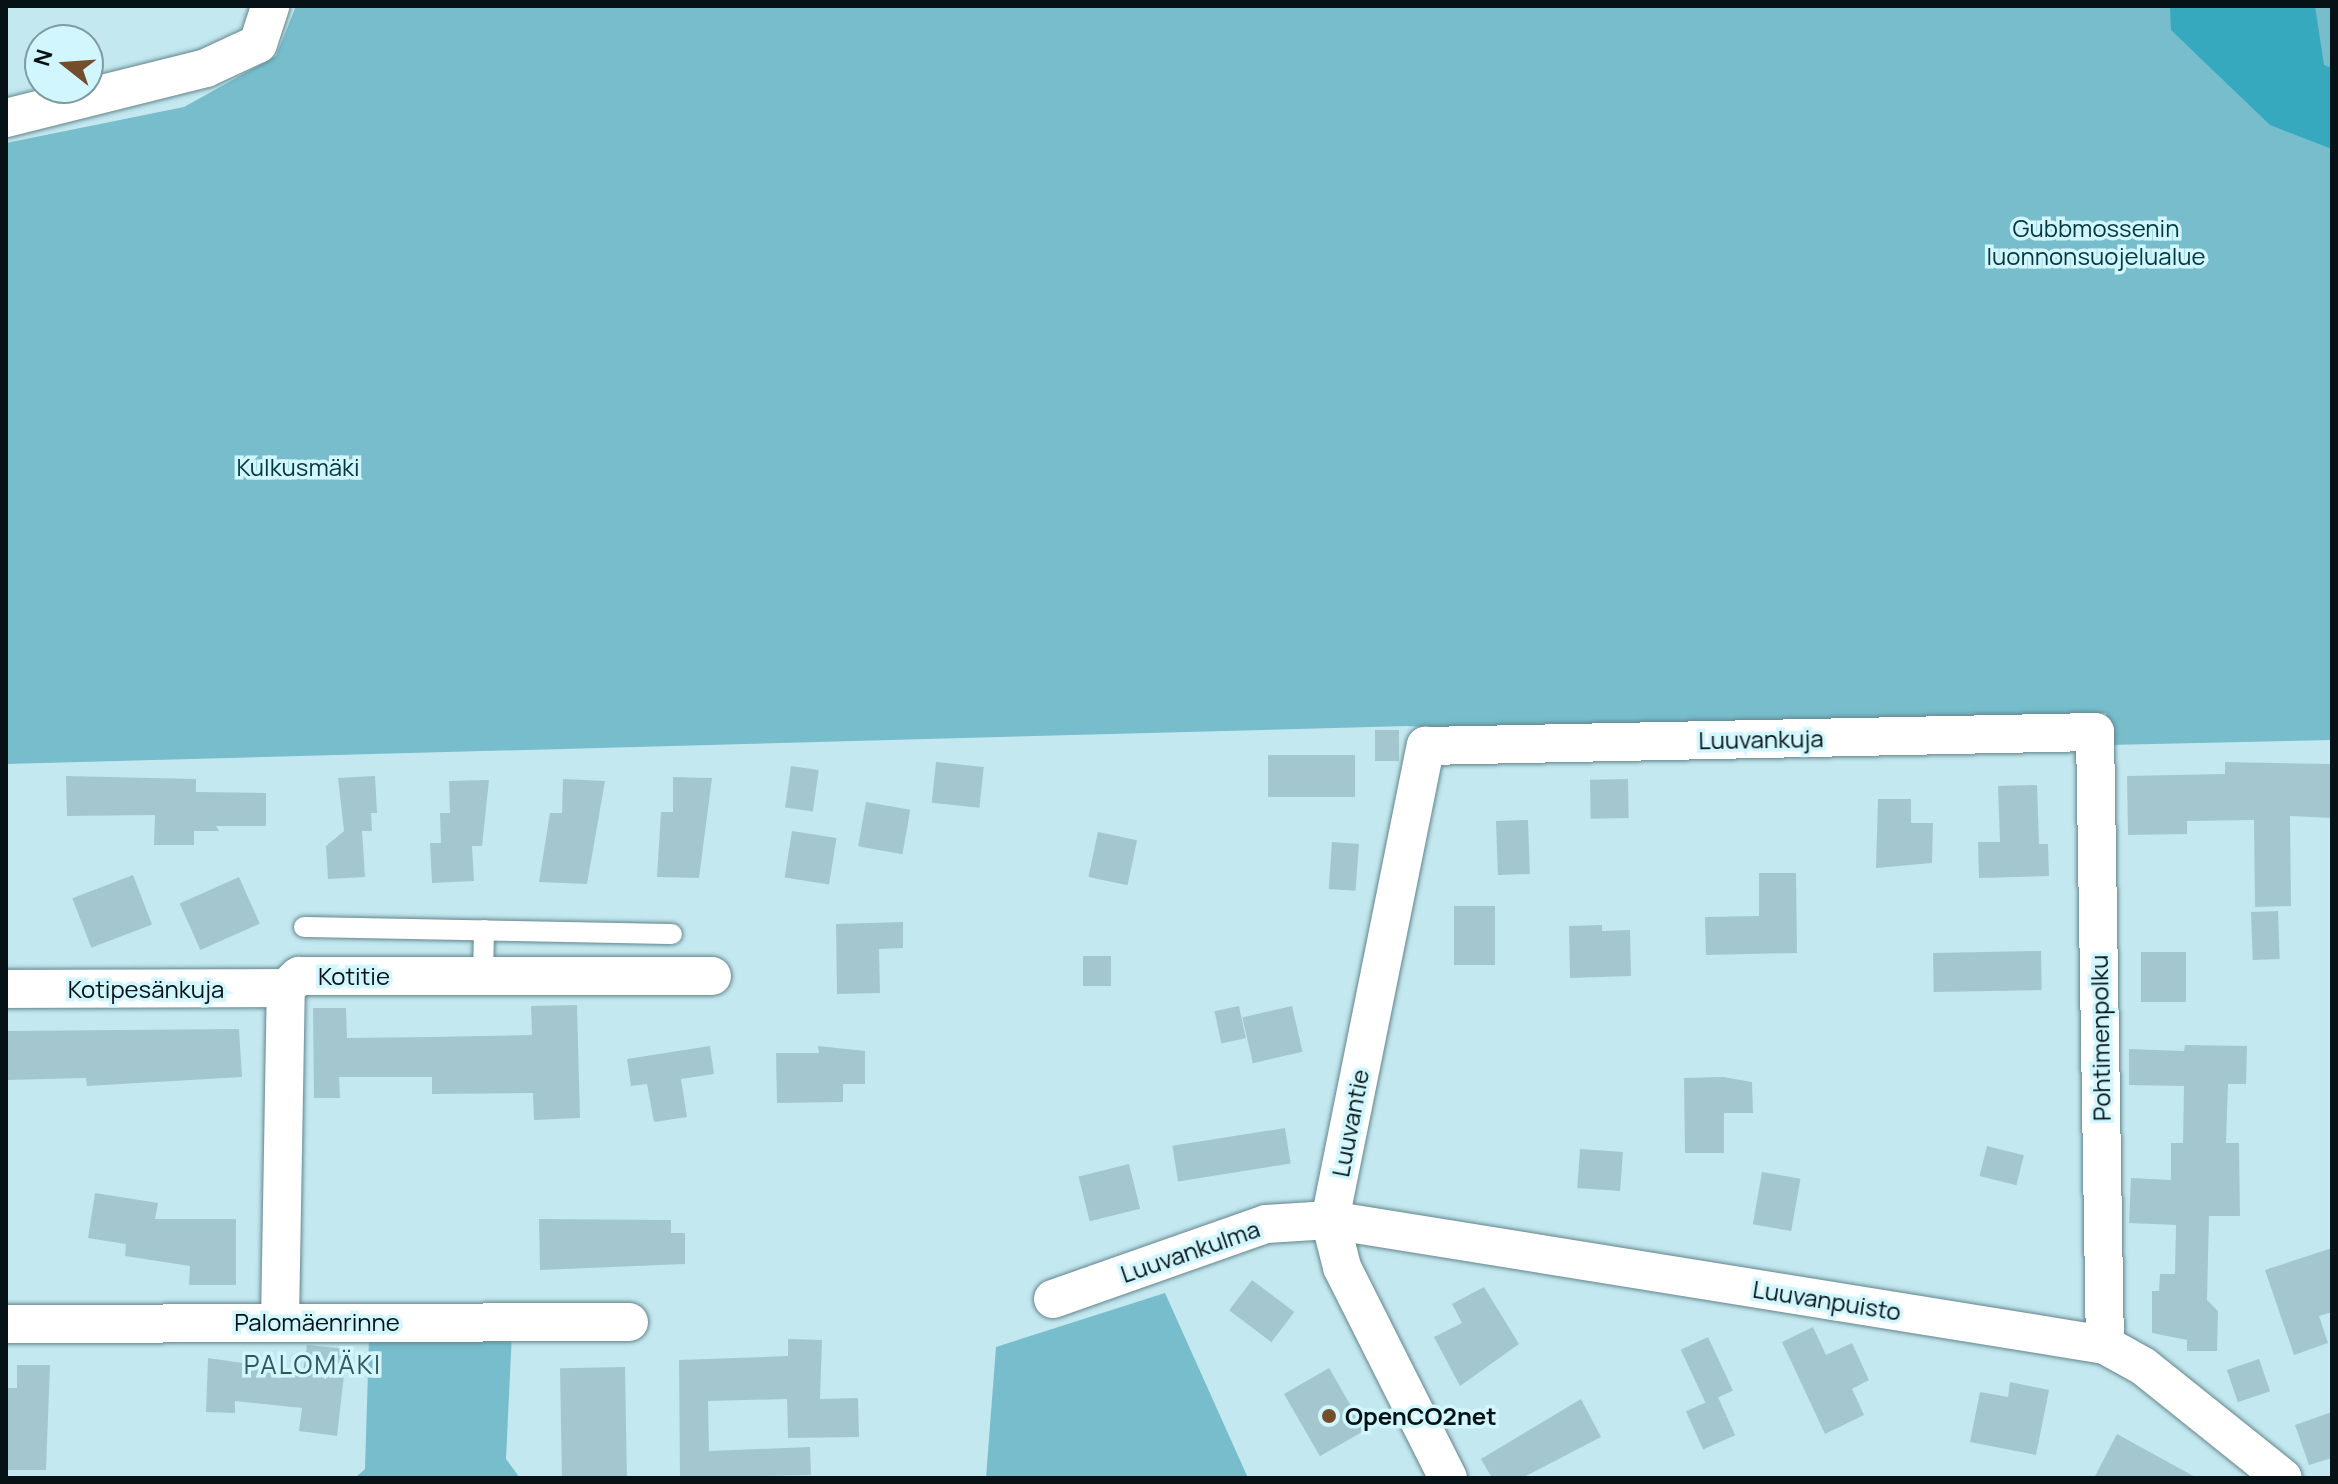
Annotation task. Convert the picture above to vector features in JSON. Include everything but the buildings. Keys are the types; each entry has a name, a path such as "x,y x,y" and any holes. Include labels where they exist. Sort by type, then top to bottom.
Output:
{"street":[{"path":"6,118 206,68 258,44 269,9"},
{"name":"Luuvankuja","path":"1426,746 2095,732"},
{"name":"Pohtimenpolku","path":"2095,732 2105,1345"},
{"name":"Luuvantie","path":"1426,746 1330,1220 1342,1267 1448,1478"},
{"name":"Kotitie","path":"280,1321 286,988 299,976 712,976"},
{"name":"Kotipesänkuja","path":"6,989 286,988"},
{"name":"Luuvanpuisto","path":"1330,1220 2105,1345 2143,1366 2283,1478"},
{"name":"Luuvankulma","path":"1053,1299 1266,1224 1330,1220"},
{"name":"Palomäenrinne","path":"6,1324 629,1322"}],"lane":[{"path":"304,927 672,934"},
{"path":"483,977 484,930"}],"green space":[{"path":"296,6 2332,6 2332,740 2108,745 2106,713 1535,734 1407,726 6,764 6,143 184,107 276,56"},
{"path":"1165,1293 1248,1478 986,1478 996,1347"},
{"path":"512,1332 506,1459 520,1478 355,1478 365,1469 369,1338"}],"shaded area":[{"path":"2170,6 2315,6 2324,65 2332,68 2332,149 2270,125 2171,30"}],"place":[{"name":"OpenCO2net","path":"1329,1416"}],"district":[{"name":"PALOMÄKI","path":"313,1365"}],"park label":[{"name":"Gubbmossenin luonnonsuojelualue","path":"2096,242"},
{"name":"Kulkusmäki","path":"298,467"}]}
